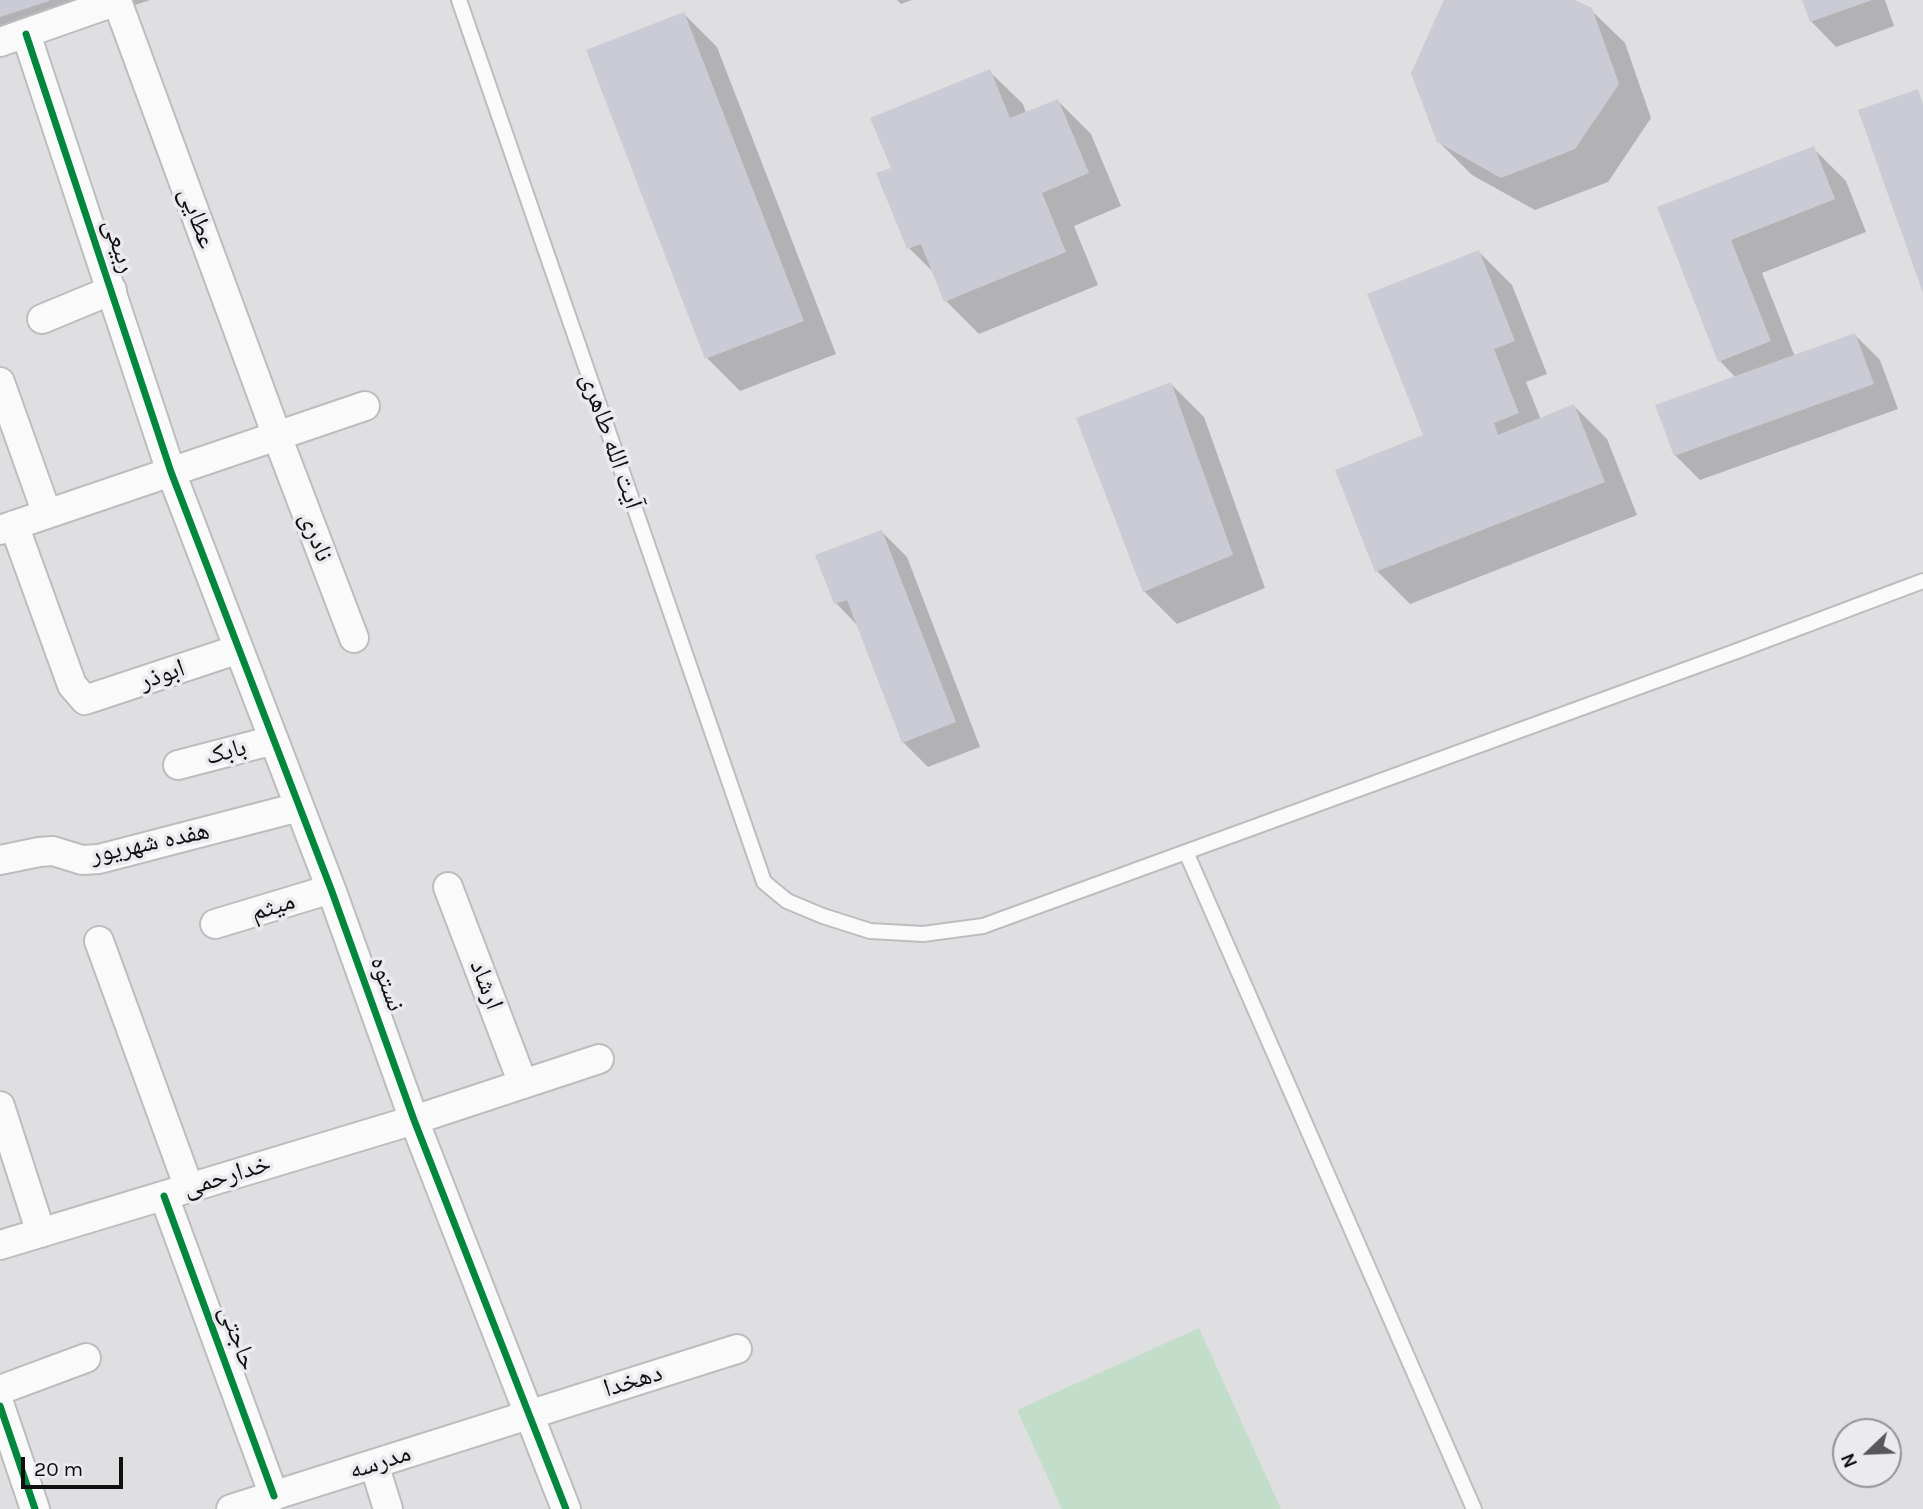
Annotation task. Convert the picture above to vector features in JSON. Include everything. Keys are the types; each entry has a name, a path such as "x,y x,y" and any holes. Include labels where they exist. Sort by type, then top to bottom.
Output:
{"street":[{"path":"13,38 117,1"},
{"name":"عطایی","path":"117,1 277,436"},
{"name":"ربیعی","path":"13,38 111,290 171,471"},
{"path":"42,319 111,290"},
{"path":"0,382 47,514"},
{"path":"7,527 365,407"},
{"name":"نادری","path":"277,436 354,638"},
{"name":"نستوه","path":"171,471 331,889 414,1120 566,1509"},
{"name":"ابوذر","path":"7,527 72,685 85,700 239,649"},
{"name":"بابک","path":"178,765 274,740"},
{"name":"هفده شهریور","path":"0,860 53,851 82,860 100,859 299,807"},
{"name":"ارشاد","path":"448,887 523,1084"},
{"name":"میثم","path":"215,924 331,889"},
{"name":"حاجتی","path":"99,941 274,1496"},
{"name":"خدارحمی","path":"0,1245 414,1120 599,1059"},
{"path":"0,1106 41,1233"},
{"name":"دهخدا","path":"528,1414 737,1349"},
{"path":"0,1390 86,1358"},
{"path":"0,1406 35,1509"},
{"name":"مدرسه","path":"231,1509 528,1414"},
{"path":"374,1464 388,1509"}],"lane":[{"name":"آیت الله طاهری","path":"459,0 764,882 787,901 823,916 870,931 923,934 983,926 1186,852"},
{"path":"1474,1509 1186,852 1923,581"}],"green space":[{"path":"1199,1328 1281,1509 1062,1509 1017,1410"}],"building":[{"path":"0,0 49,0 49,1 0,17"},
{"path":"1444,0 1575,0 1592,8 1619,84 1575,149 1501,178 1437,142 1411,73"},
{"path":"1802,0 1872,0 1810,22"},
{"path":"684,12 804,321 705,359 586,50"},
{"path":"990,69 1010,118 1058,99 1089,173 1042,193 1066,252 944,302 921,244 907,249 876,173 891,168 870,118"},
{"path":"1918,89 1923,104 1923,293 1858,110"},
{"path":"1814,146 1835,199 1731,240 1771,341 1718,362 1657,207"},
{"path":"1479,250 1515,341 1494,349 1519,413 1494,423 1498,435 1574,404 1605,482 1375,572 1335,470 1423,435 1367,294"},
{"path":"1855,333 1874,384 1674,456 1655,405"},
{"path":"1171,382 1233,555 1143,592 1076,418"},
{"path":"882,530 956,722 902,743 847,600 834,604 815,555"}],"cycle path":[{"path":"26,34 171,472 331,889 414,1120 566,1509"},
{"path":"164,1196 274,1496"},
{"path":"0,1406 35,1509"}]}
